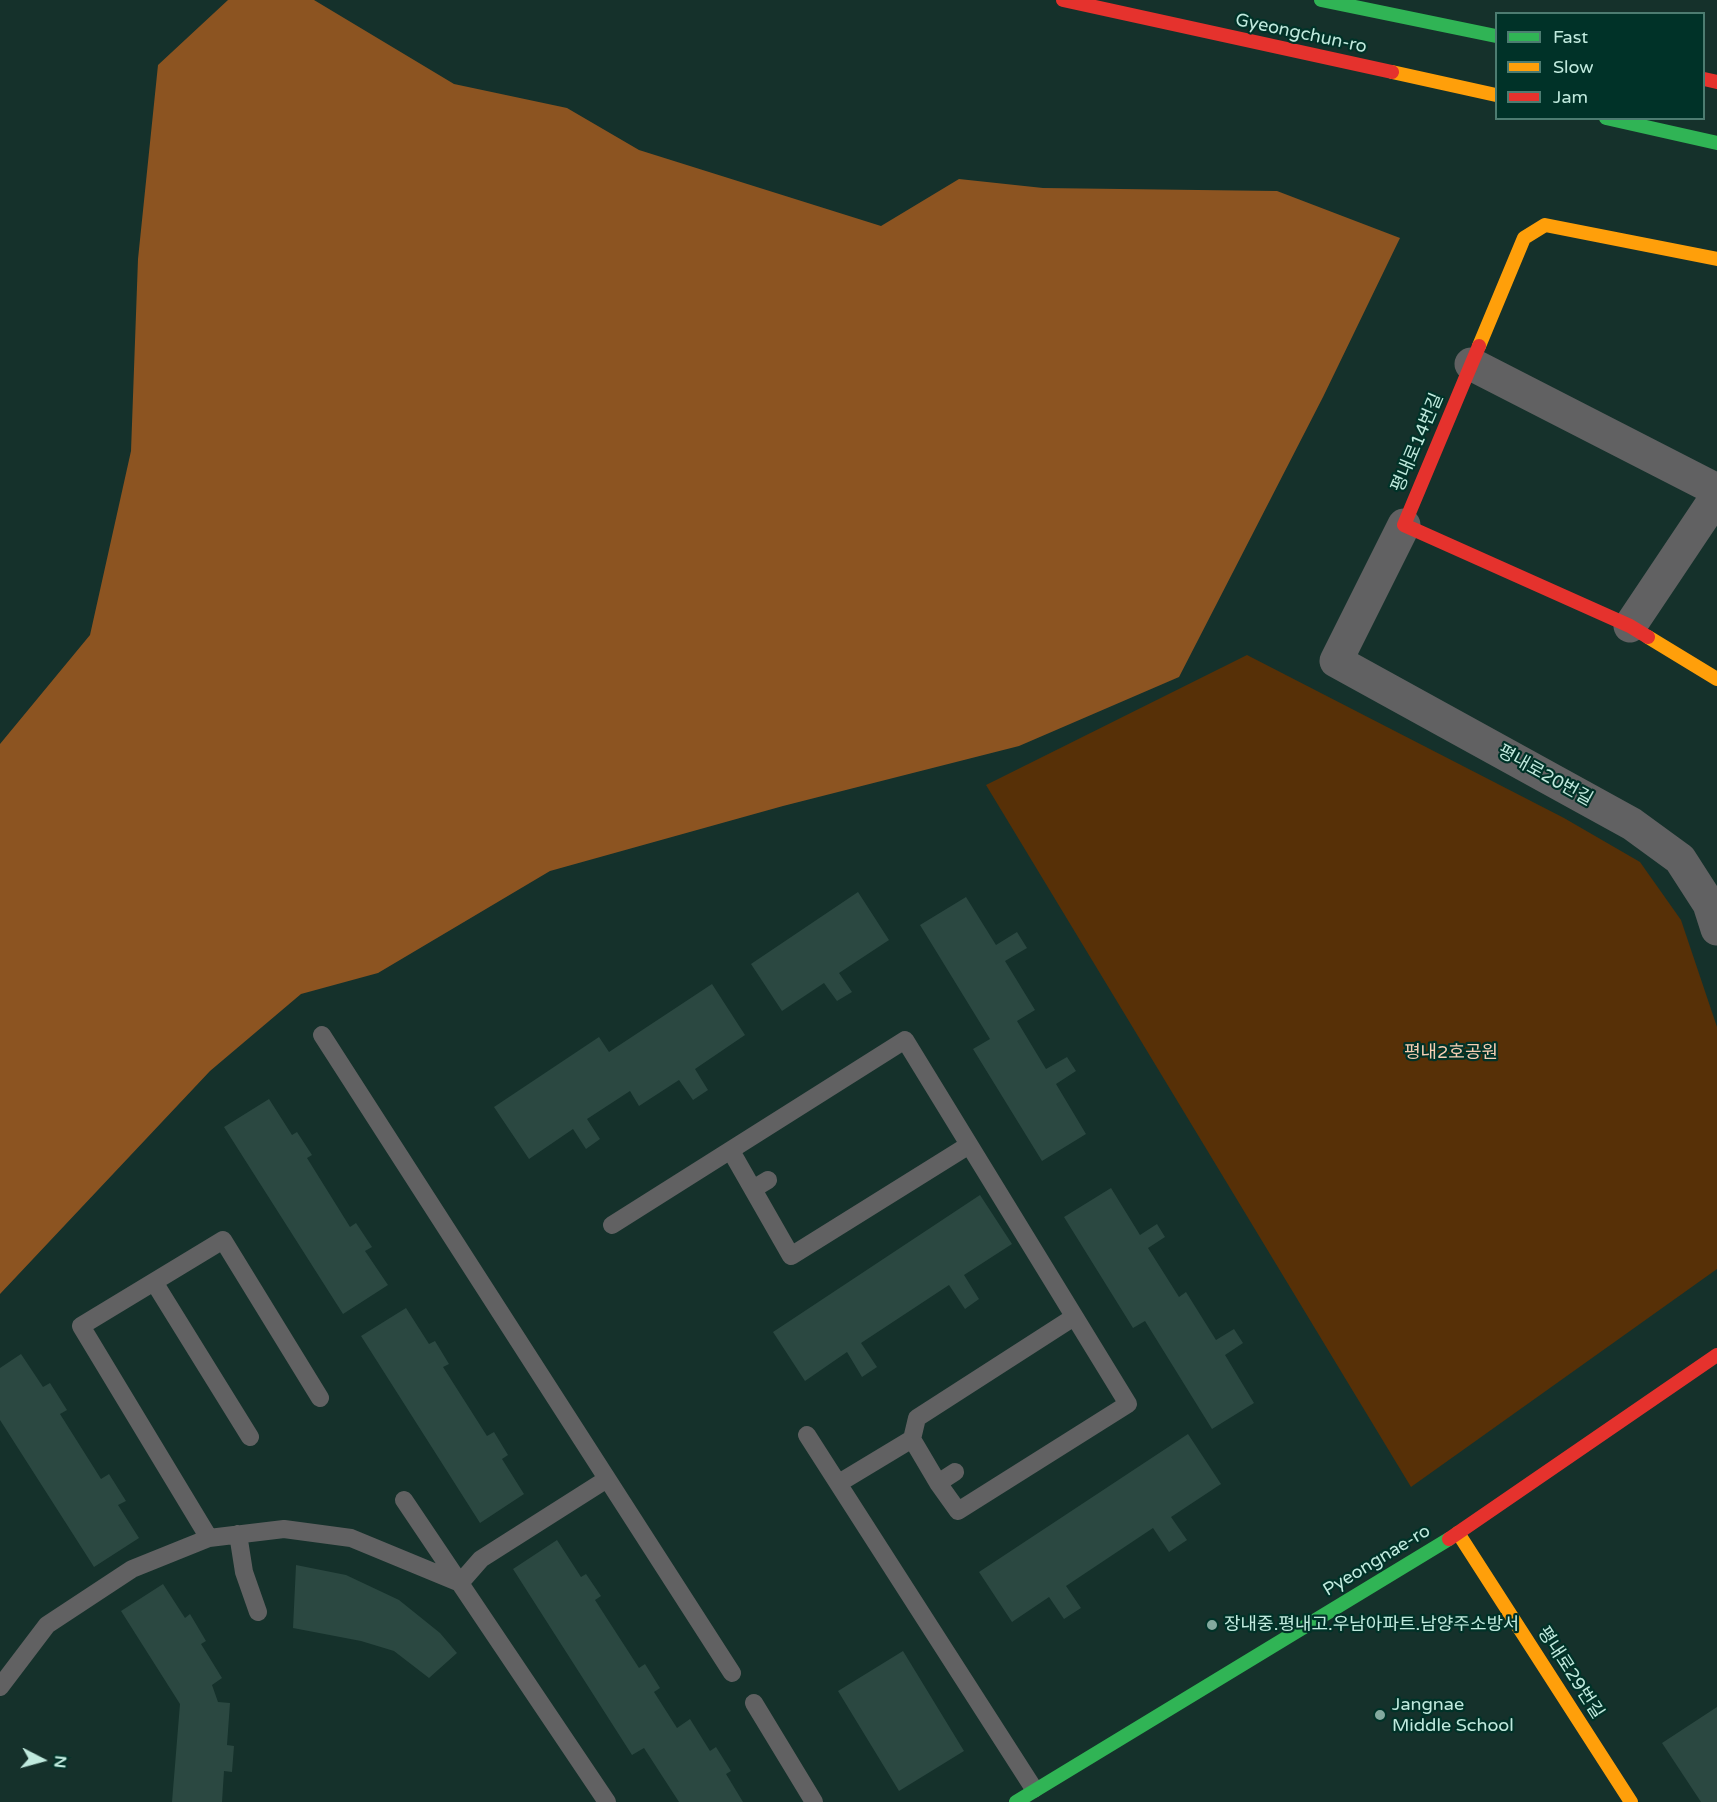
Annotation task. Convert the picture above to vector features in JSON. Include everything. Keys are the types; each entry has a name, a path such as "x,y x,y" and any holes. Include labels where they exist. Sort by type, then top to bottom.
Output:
{"street":[{"name":"Gyeongchun-ro","path":"1063,0 1495,95"},
{"name":"Gyeongchun-ro","path":"1321,0 1495,36"},
{"path":"1615,120 1717,143"},
{"name":"평내로14번길","path":"1404,525 1524,238 1545,225 1717,260"},
{"path":"1471,364 1717,490"},
{"path":"1630,626 1717,496"},
{"path":"1404,525 1630,626 1717,679"},
{"name":"평내로20번길","path":"1404,525 1336,661 1632,824 1680,859 1708,904 1717,929"},
{"name":"Pyeongnae-ro","path":"1016,1802 1458,1533 1717,1355"},
{"name":"평내로29번길","path":"1458,1533 1631,1802"}],"lane":[{"path":"322,1035 732,1673"},
{"path":"612,1225 905,1040 1128,1404 958,1511 938,1483 912,1438 917,1418 1074,1317"},
{"path":"731,1151 760,1184 791,1256 969,1145"},
{"path":"209,1538 81,1326 223,1240 321,1398"},
{"path":"154,1282 250,1437"},
{"path":"807,1435 1034,1790"},
{"path":"839,1483 912,1438"},
{"path":"938,1483 956,1472"},
{"path":"460,1583 481,1559 607,1479"},
{"path":"404,1500 607,1802"},
{"path":"0,1687 47,1625 132,1569 209,1538 284,1529 351,1538 460,1583"},
{"path":"238,1534 244,1572 258,1612"},
{"path":"754,1703 814,1802"}],"green space":[{"name":"평내2호공원","path":"1247,655 1564,818 1640,862 1681,920 1717,1027 1717,1269 1411,1487 986,785"}],"shaded area":[{"path":"228,0 314,0 454,84 567,108 639,150 881,226 959,179 1043,188 1277,191 1400,238 1323,397 1179,677 1019,746 783,806 550,871 378,973 301,994 210,1071 0,1294 0,744 90,635 131,451 138,259 158,65"}],"building":[{"path":"858,892 889,940 839,973 852,992 837,1001 824,983 782,1011 751,964"},
{"path":"966,897 996,945 1017,932 1027,948 1005,961 1035,1010 1017,1021 1046,1069 1067,1057 1076,1071 1056,1084 1086,1134 1042,1161 973,1049 990,1039 920,925"},
{"path":"712,984 745,1035 695,1069 708,1090 693,1100 679,1080 639,1106 630,1091 587,1119 600,1139 586,1149 573,1129 529,1159 494,1107 599,1037 609,1052"},
{"path":"269,1099 292,1135 297,1132 312,1155 307,1158 350,1227 356,1223 372,1247 365,1251 388,1285 343,1314 224,1127"},
{"path":"1111,1188 1140,1235 1157,1224 1165,1237 1148,1248 1179,1297 1186,1292 1216,1340 1234,1329 1243,1343 1225,1355 1254,1403 1212,1429 1145,1321 1133,1328 1064,1217"},
{"path":"980,1195 1012,1244 964,1275 979,1299 965,1309 949,1285 861,1343 877,1367 862,1377 847,1352 805,1381 773,1332"},
{"path":"406,1308 429,1344 435,1341 449,1364 443,1367 487,1436 494,1432 508,1455 502,1459 524,1494 480,1523 361,1336"},
{"path":"21,1354 43,1387 50,1383 67,1410 60,1414 101,1479 109,1474 126,1501 118,1505 139,1538 94,1567 0,1420 0,1368"},
{"path":"1188,1434 1221,1484 1171,1517 1187,1540 1169,1552 1153,1528 1066,1586 1081,1608 1064,1619 1049,1597 1012,1622 979,1572"},
{"path":"557,1540 581,1577 586,1574 601,1596 595,1600 639,1668 645,1664 660,1688 654,1692 677,1728 690,1719 710,1751 716,1747 731,1771 726,1774 743,1802 679,1802 644,1748 632,1755 513,1569"},
{"path":"296,1565 346,1575 399,1600 440,1633 457,1653 429,1678 394,1651 361,1641 293,1628"},
{"path":"163,1584 185,1618 190,1614 206,1641 201,1644 222,1678 212,1685 218,1702 230,1703 227,1745 234,1746 232,1772 224,1771 222,1802 172,1802 180,1704 121,1611"},
{"path":"903,1651 964,1751 899,1791 838,1691"},
{"path":"1717,1707 1717,1802 1701,1802 1662,1743"}],"traffic: fast":[{"path":"1321,0 1495,36"},
{"path":"1615,120 1717,143"},
{"path":"1016,1802 1449,1539"}],"traffic: slow":[{"path":"1392,72 1495,95"},
{"path":"1479,346 1524,238 1545,225 1717,259"},
{"path":"1648,637 1717,679"},
{"path":"1458,1533 1631,1802"}],"traffic: jam":[{"path":"1063,0 1392,72"},
{"path":"1705,79 1717,82"},
{"path":"1479,346 1404,525 1630,626 1648,637"},
{"path":"1449,1539 1717,1355"}],"place":[{"name":"장내중.평내고.우남아파트.남양주소방서","path":"1212,1625"},
{"name":"Jangnae Middle School","path":"1380,1715"}]}
